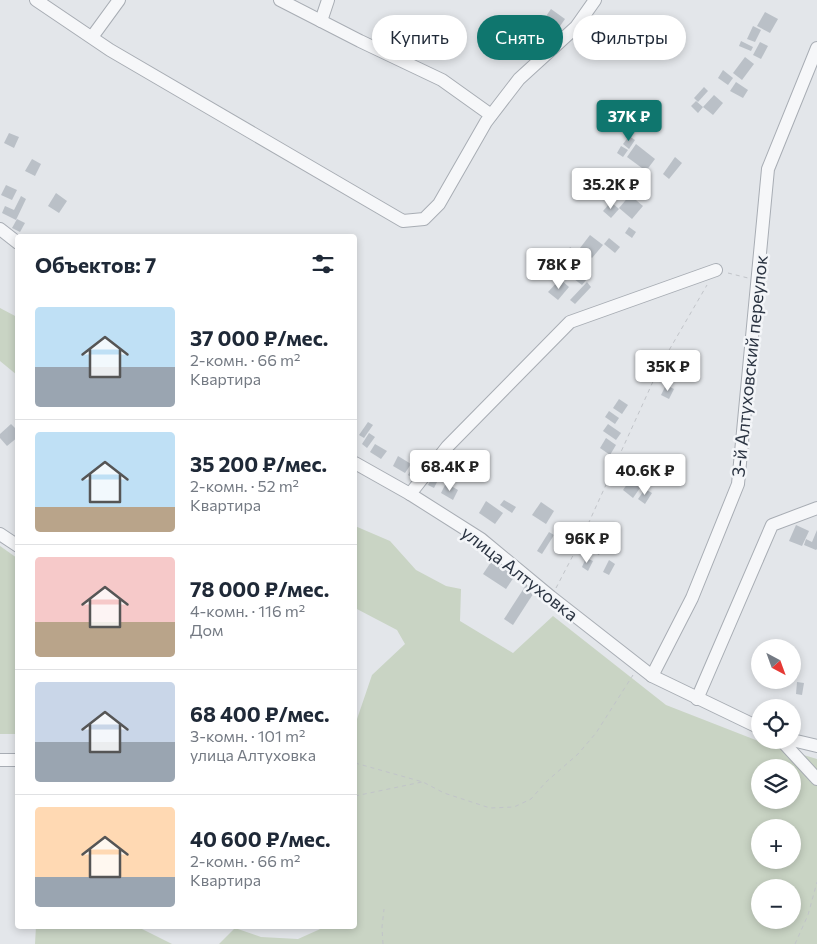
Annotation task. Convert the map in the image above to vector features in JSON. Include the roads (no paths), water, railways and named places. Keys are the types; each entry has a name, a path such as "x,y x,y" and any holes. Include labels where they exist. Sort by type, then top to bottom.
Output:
{"street":[{"path":"36,0 119,55 403,221 424,219 439,204 491,115 519,79 576,27 595,0"},
{"path":"92,37 118,0"},
{"path":"280,0 442,80 491,115"},
{"path":"320,21 328,0"},
{"name":"3-й Алтуховский переулок","path":"652,676 692,598 738,484 768,169 812,74 817,48"},
{"path":"0,228 15,240"},
{"path":"410,494 447,447 570,322 716,270"},
{"name":"улица Алтуховка","path":"357,464 410,494 481,539 652,676 751,724"},
{"path":"697,699 772,525 817,508"},
{"path":"0,534 15,544"},
{"path":"801,742 817,746"},
{"path":"789,749 817,779"},
{"path":"0,760 15,760"}]}
